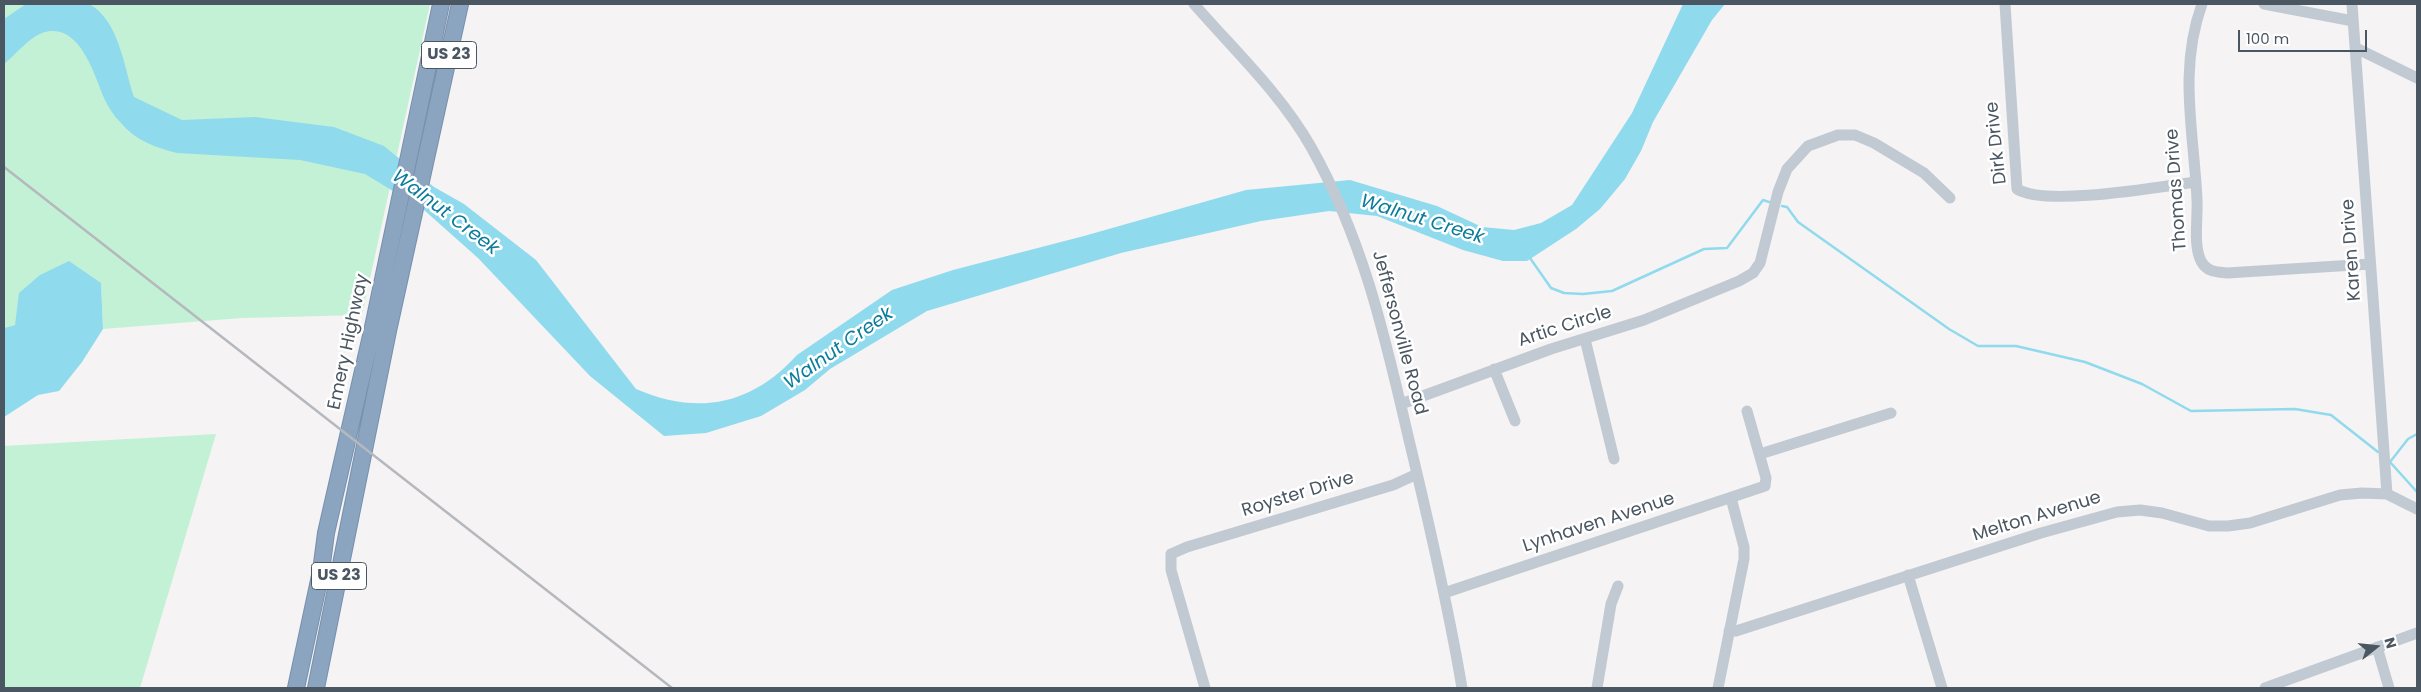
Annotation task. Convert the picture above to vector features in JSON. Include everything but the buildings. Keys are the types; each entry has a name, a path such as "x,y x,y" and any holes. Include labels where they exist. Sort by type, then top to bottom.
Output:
{"highway":[{"name":"Emery Highway","path":"316,688 381,329 394,220 441,4"},
{"name":"Emery Highway","path":"296,688 321,571 326,533 381,329 412,228 460,4"}],"street":[{"name":"Jeffersonville Road","path":"1194,4 1286,111 1313,152 1346,216 1363,263 1401,404 1444,593 1462,688"},
{"name":"Dirk Drive","path":"2005,4 2017,189 2030,195 2075,195 2196,182"},
{"name":"Thomas Drive","path":"2202,4 2191,39 2187,78 2196,182 2199,254 2205,268 2211,271 2227,273 2370,264"},
{"path":"2264,4 2353,21"},
{"name":"Karen Drive","path":"2352,4 2387,494"},
{"path":"2356,48 2417,78"},
{"name":"Artic Circle","path":"1401,404 1494,369 1644,320 1739,281 1753,273 1760,263 1778,192 1788,169 1808,146 1838,136 1854,135 1874,143 1924,173 1950,198"},
{"path":"1585,339 1614,459"},
{"path":"1494,369 1515,421"},
{"path":"1747,410 1760,454 1891,413"},
{"name":"Lynhaven Avenue","path":"1444,593 1765,486 1766,478 1760,454"},
{"name":"Royster Drive","path":"1205,688 1170,564 1171,554 1187,547 1393,485 1417,474"},
{"name":"Melton Avenue","path":"1729,631 1736,631 2049,530 2117,512 2140,510 2162,513 2209,526 2228,526 2250,523 2340,496 2362,493 2387,494 2417,509"},
{"path":"1718,688 1742,572 1744,546 1731,498"},
{"path":"1908,575 1942,688"},
{"path":"1597,688 1611,604 1618,586"},
{"path":"2265,688 2417,633"},
{"path":"2377,647 2389,688"}],"green space":[{"path":"4,4 430,4 362,315 242,318 103,329 101,284 15,325 4,328"},
{"path":"216,434 140,688 4,688 4,446"}],"water":[{"name":"Walnut Creek","path":"26,4 89,4 99,11 107,21 119,45 134,97 182,120 255,117 334,127 384,146 434,187 464,204 536,260 636,389 681,402 702,403 723,401 743,395 762,385 780,372 797,355 892,290 953,270 1084,236 1246,190 1350,180 1437,206 1482,227 1514,230 1541,223 1572,205 1632,113 1683,4 1725,4 1712,20 1653,122 1641,151 1625,179 1600,209 1576,229 1527,261 1503,261 1463,250 1377,216 1329,211 1261,221 1121,253 927,311 830,369 805,390 761,416 706,433 664,436 590,376 478,258 424,210 365,174 300,160 177,153 161,149 139,139 114,114 106,101 90,63 75,42 66,34 55,31 37,35 4,64 4,19"},
{"path":"69,261 101,283 103,329 82,362 59,391 38,395 4,417 4,328 15,325 19,293 40,275"}],"waterway":[{"path":"1530,258 1551,288 1564,293 1583,294 1612,291 1704,249 1727,248 1763,200 1769,202"},
{"path":"1782,206 1787,207 1798,222 1949,329 1978,346 2016,346 2085,362 2142,384 2191,411 2295,409 2331,415 2378,452"},
{"path":"2390,462 2408,439 2417,434"},
{"path":"2390,462 2417,492"}],"railway":[{"path":"4,167 672,688"}]}
